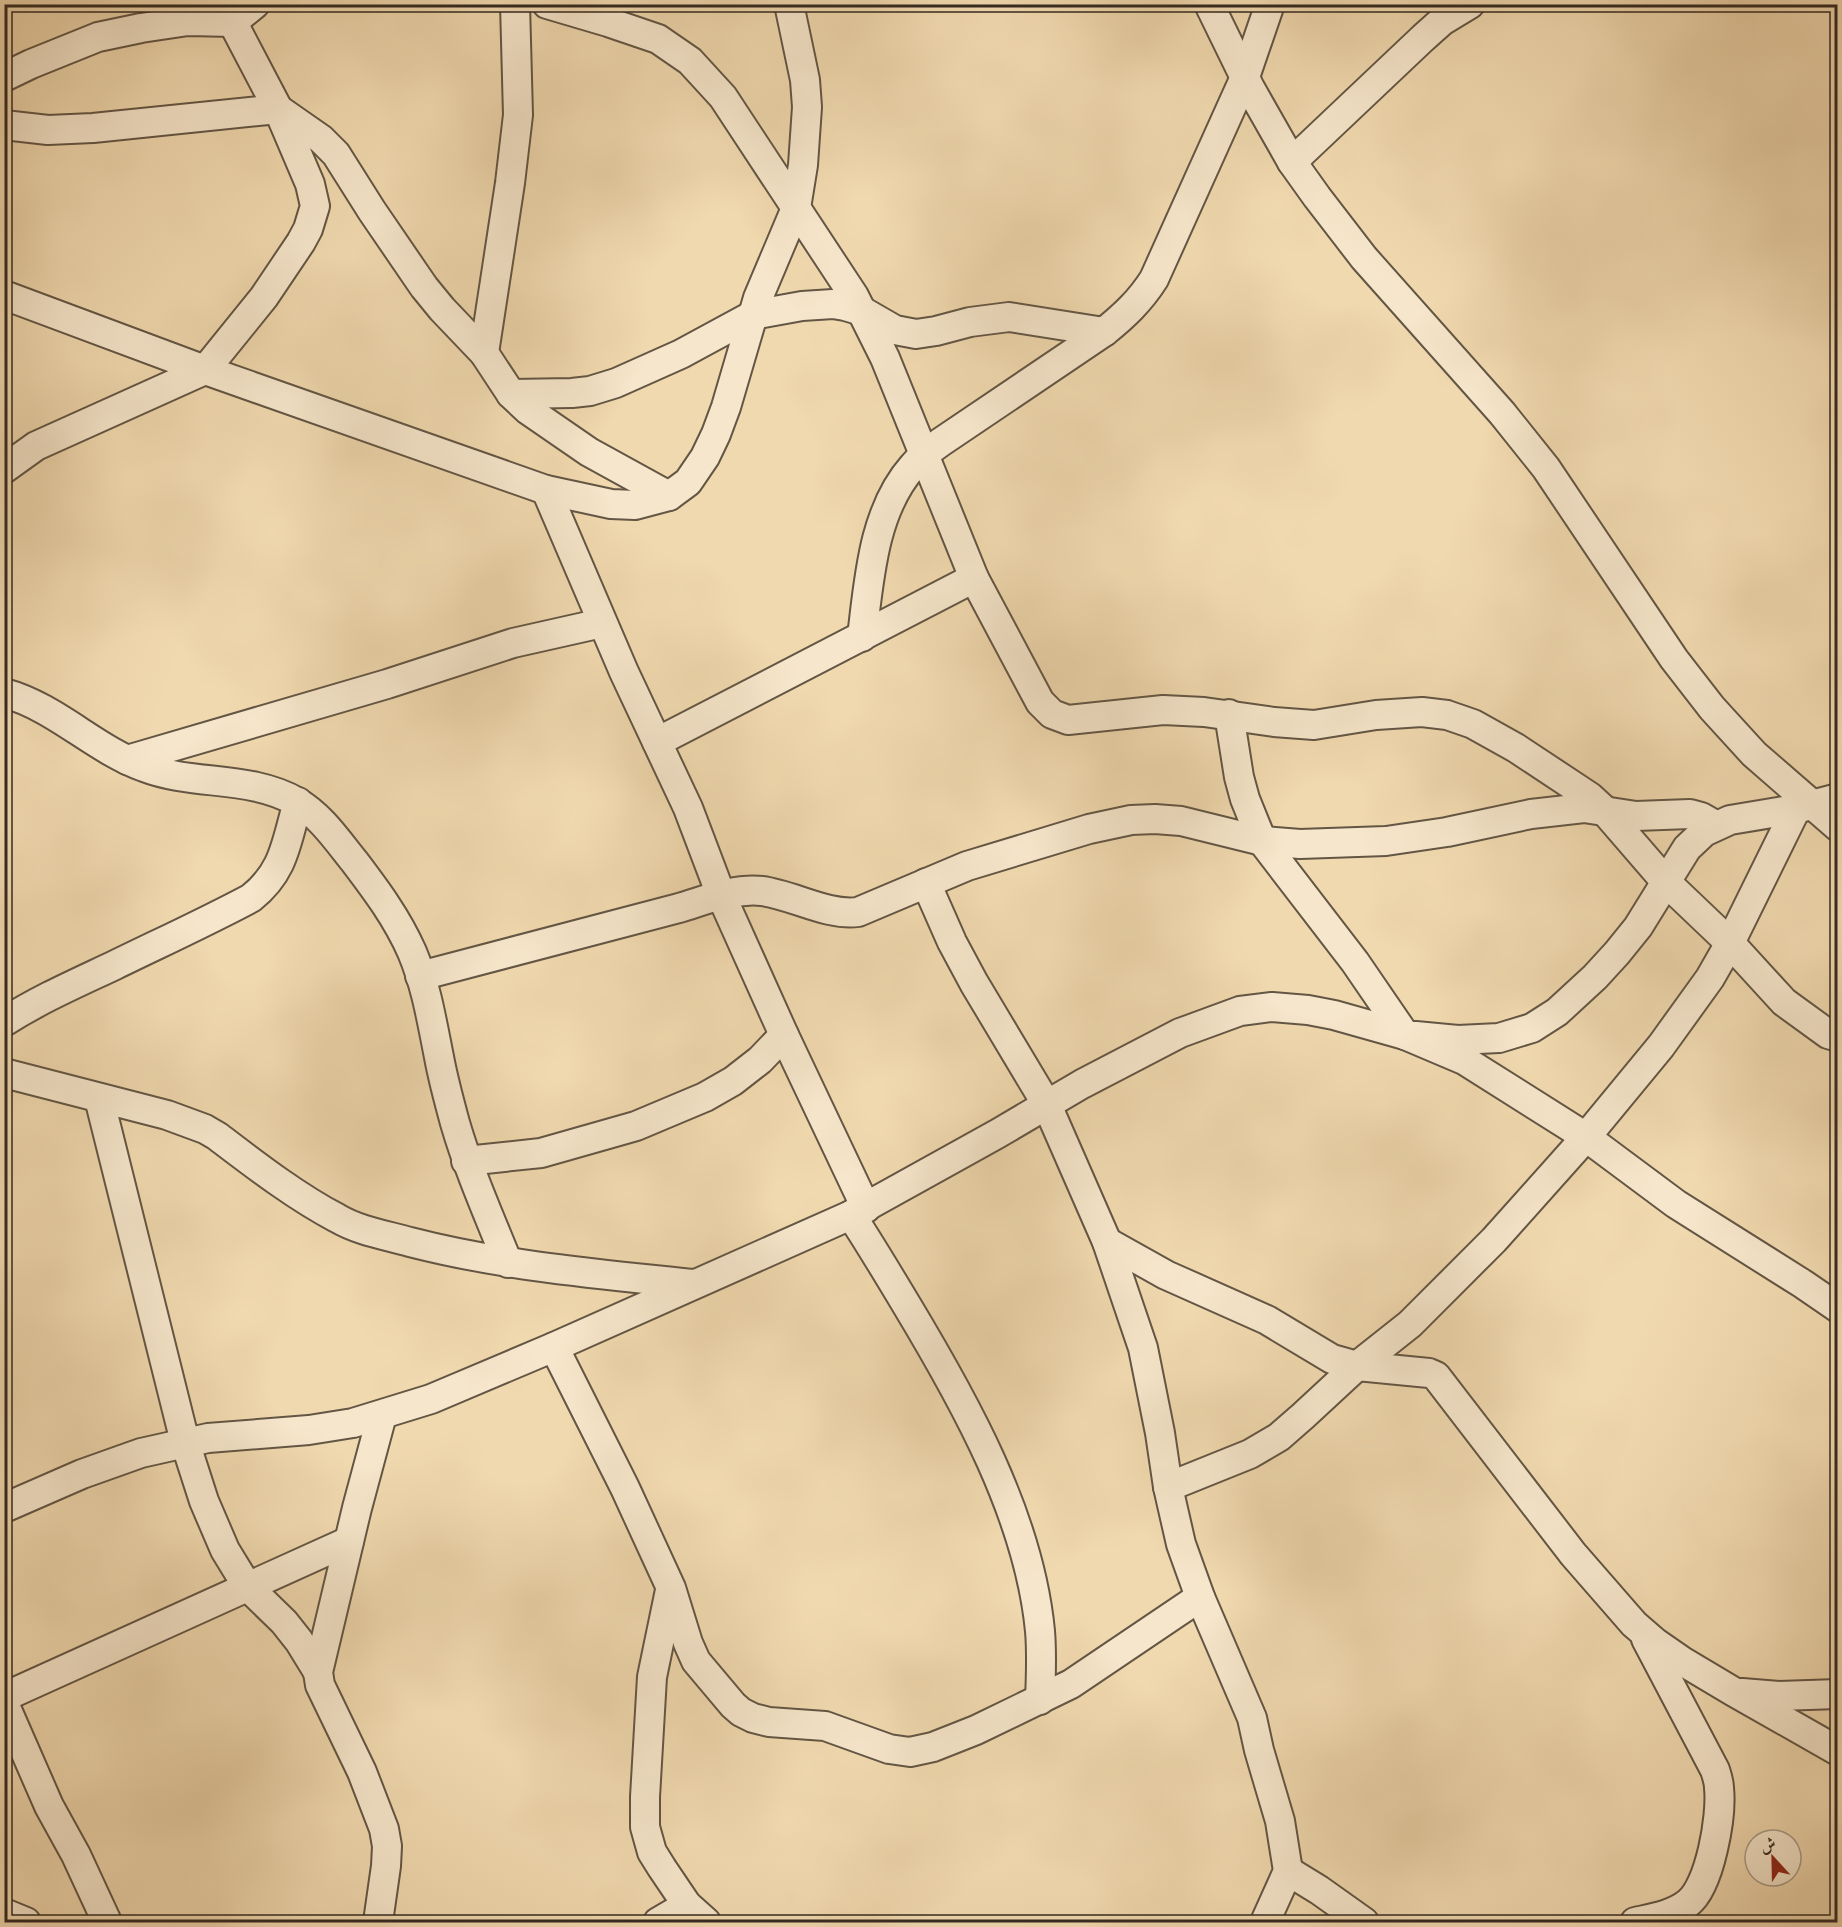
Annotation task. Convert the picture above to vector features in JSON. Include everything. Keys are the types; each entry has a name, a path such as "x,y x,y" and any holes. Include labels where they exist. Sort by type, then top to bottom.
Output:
{"street":[{"path":"4,77 98,38 228,13 255,4"},
{"path":"484,353 518,115 515,4"},
{"path":"547,4 658,39 690,61 723,97 862,311 885,358 974,578 1031,687 1046,709 1068,720 1163,710 1229,714 1274,722 1314,725 1377,715 1422,712 1447,715 1473,723 1578,789 1603,809 1666,882 1730,944 1784,1002 1828,1034 1838,1036"},
{"path":"4,295 205,370 546,490 611,504 635,505 669,496 688,482 705,457 716,434 753,315 796,208 805,144 807,107 805,80 789,4"},
{"path":"1209,4 1245,77 1292,162 1317,197 1364,258 1502,413 1546,468 1674,659 1712,708 1754,754 1838,827"},
{"path":"862,637 871,566 888,505 905,476 924,455 1104,332 1143,297 1154,279 1245,77 1270,4"},
{"path":"1292,162 1442,21 1470,4"},
{"path":"4,469 36,446 205,370 264,297 301,242 314,215 315,206 310,184 278,109 228,13"},
{"path":"4,124 48,130 93,128 278,109 321,138 336,154 424,287 484,353 511,394 528,410 589,452 669,496"},
{"path":"511,394 590,391 643,372 753,315 802,306 833,304 862,311 895,330 916,334 970,322 1009,317 1104,332"},
{"path":"546,490 602,623 688,808 721,895 859,1211 943,1365 987,1454 1010,1507 1024,1550 1036,1604 1042,1664 1040,1700"},
{"path":"657,742 974,578"},
{"path":"127,760 387,684 513,643 602,623"},
{"path":"4,693 52,713 127,760 145,768 169,774 253,786 280,794 298,802 310,811 333,834 376,889 398,923 413,953 466,1161 508,1263"},
{"path":"1229,714 1239,777 1262,841 1355,962 1405,1035"},
{"path":"4,1022 70,984 112,966 250,898 262,889 279,868 298,802"},
{"path":"1405,1035 1458,1040 1499,1038 1532,1028 1557,1012 1595,977 1638,927 1688,848 1704,832 1730,820 1815,805"},
{"path":"1168,1487 1250,1454 1278,1437 1357,1366 1410,1324 1486,1249 1586,1137 1661,1046 1710,978 1815,805"},
{"path":"420,976 659,914 721,895 761,891 851,914 991,859 1131,820 1181,821 1262,841 1300,844 1386,841 1447,832 1561,809 1584,807 1636,816 1690,814 1715,825"},
{"path":"926,883 952,942 974,983 1047,1105 1107,1242 1143,1348 1168,1487 1181,1544 1200,1597 1252,1718 1280,1821 1288,1871 1265,1923"},
{"path":"4,1508 103,1466 141,1453 208,1438 309,1430 353,1423 431,1399 554,1347 859,1211 1082,1084 1180,1033 1240,1011 1272,1007 1334,1015 1405,1035 1464,1060 1586,1137 1676,1204 1838,1308"},
{"path":"466,1161 541,1153 636,1126 705,1097 733,1081 760,1060 784,1035"},
{"path":"4,1073 166,1115 205,1129 307,1200 356,1227 434,1248 543,1269 695,1284"},
{"path":"99,1098 185,1442 212,1522 225,1550 247,1586 285,1622 318,1672"},
{"path":"1107,1242 1166,1275 1267,1320 1332,1359 1357,1366 1429,1373 1436,1376 1573,1554 1641,1630 1683,1661 1838,1751"},
{"path":"554,1347 625,1488 671,1588 696,1661 733,1706 753,1718 769,1722 825,1726 889,1749 910,1752 933,1747 976,1730 1071,1684 1200,1597"},
{"path":"378,1923 386,1866 387,1846 384,1829 362,1773 320,1685 318,1672 382,1415"},
{"path":"4,1697 349,1541"},
{"path":"658,1923 696,1914 652,1852 645,1827 652,1677 671,1588"},
{"path":"1635,1923 1678,1910 1690,1902 1698,1892 1714,1844 1719,1806 1719,1787 1715,1770 1641,1630"},
{"path":"1734,1692 1779,1696 1838,1695"},
{"path":"4,1703 49,1806 76,1855 107,1923"},
{"path":"1288,1871 1319,1890 1364,1923"},
{"path":"4,1913 26,1923"}]}
